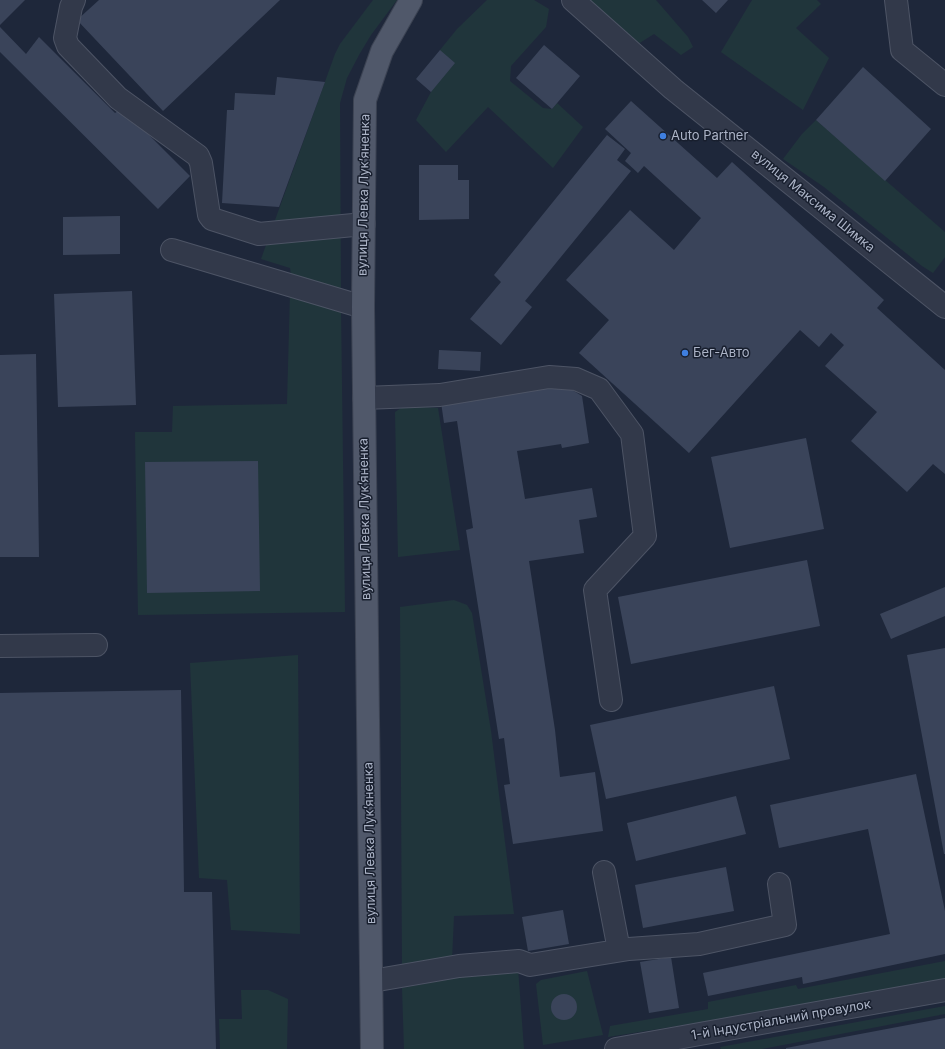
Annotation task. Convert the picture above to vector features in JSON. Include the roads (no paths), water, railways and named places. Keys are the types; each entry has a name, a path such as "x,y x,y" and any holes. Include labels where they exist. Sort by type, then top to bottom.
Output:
{"main road":[{"name":"вулиця Левка Лукʼяненка","path":"372,1049 363,307 365,100 382,50 411,0"}],"street":[{"path":"74,0 71,7 65,38 68,46 118,98 198,156 202,163 209,215 212,219 262,234 364,224"},
{"name":"вулиця Максима Шимка","path":"573,0 673,89 945,307"},
{"path":"896,0 902,50 945,85"},
{"path":"172,250 363,307"},
{"path":"364,398 440,395 549,377 576,379 599,389 632,434 645,536 595,590 612,700"},
{"path":"0,646 96,645"},
{"path":"604,872 619,950"},
{"path":"372,981 459,966 519,962 530,965 619,950 699,944 785,925 779,884"},
{"name":"1-й Індустріальний провулок","path":"616,1049 945,990"}],"place":[{"name":"Auto Partner","path":"663,136"},
{"name":"Бег-Авто","path":"685,353"}]}
